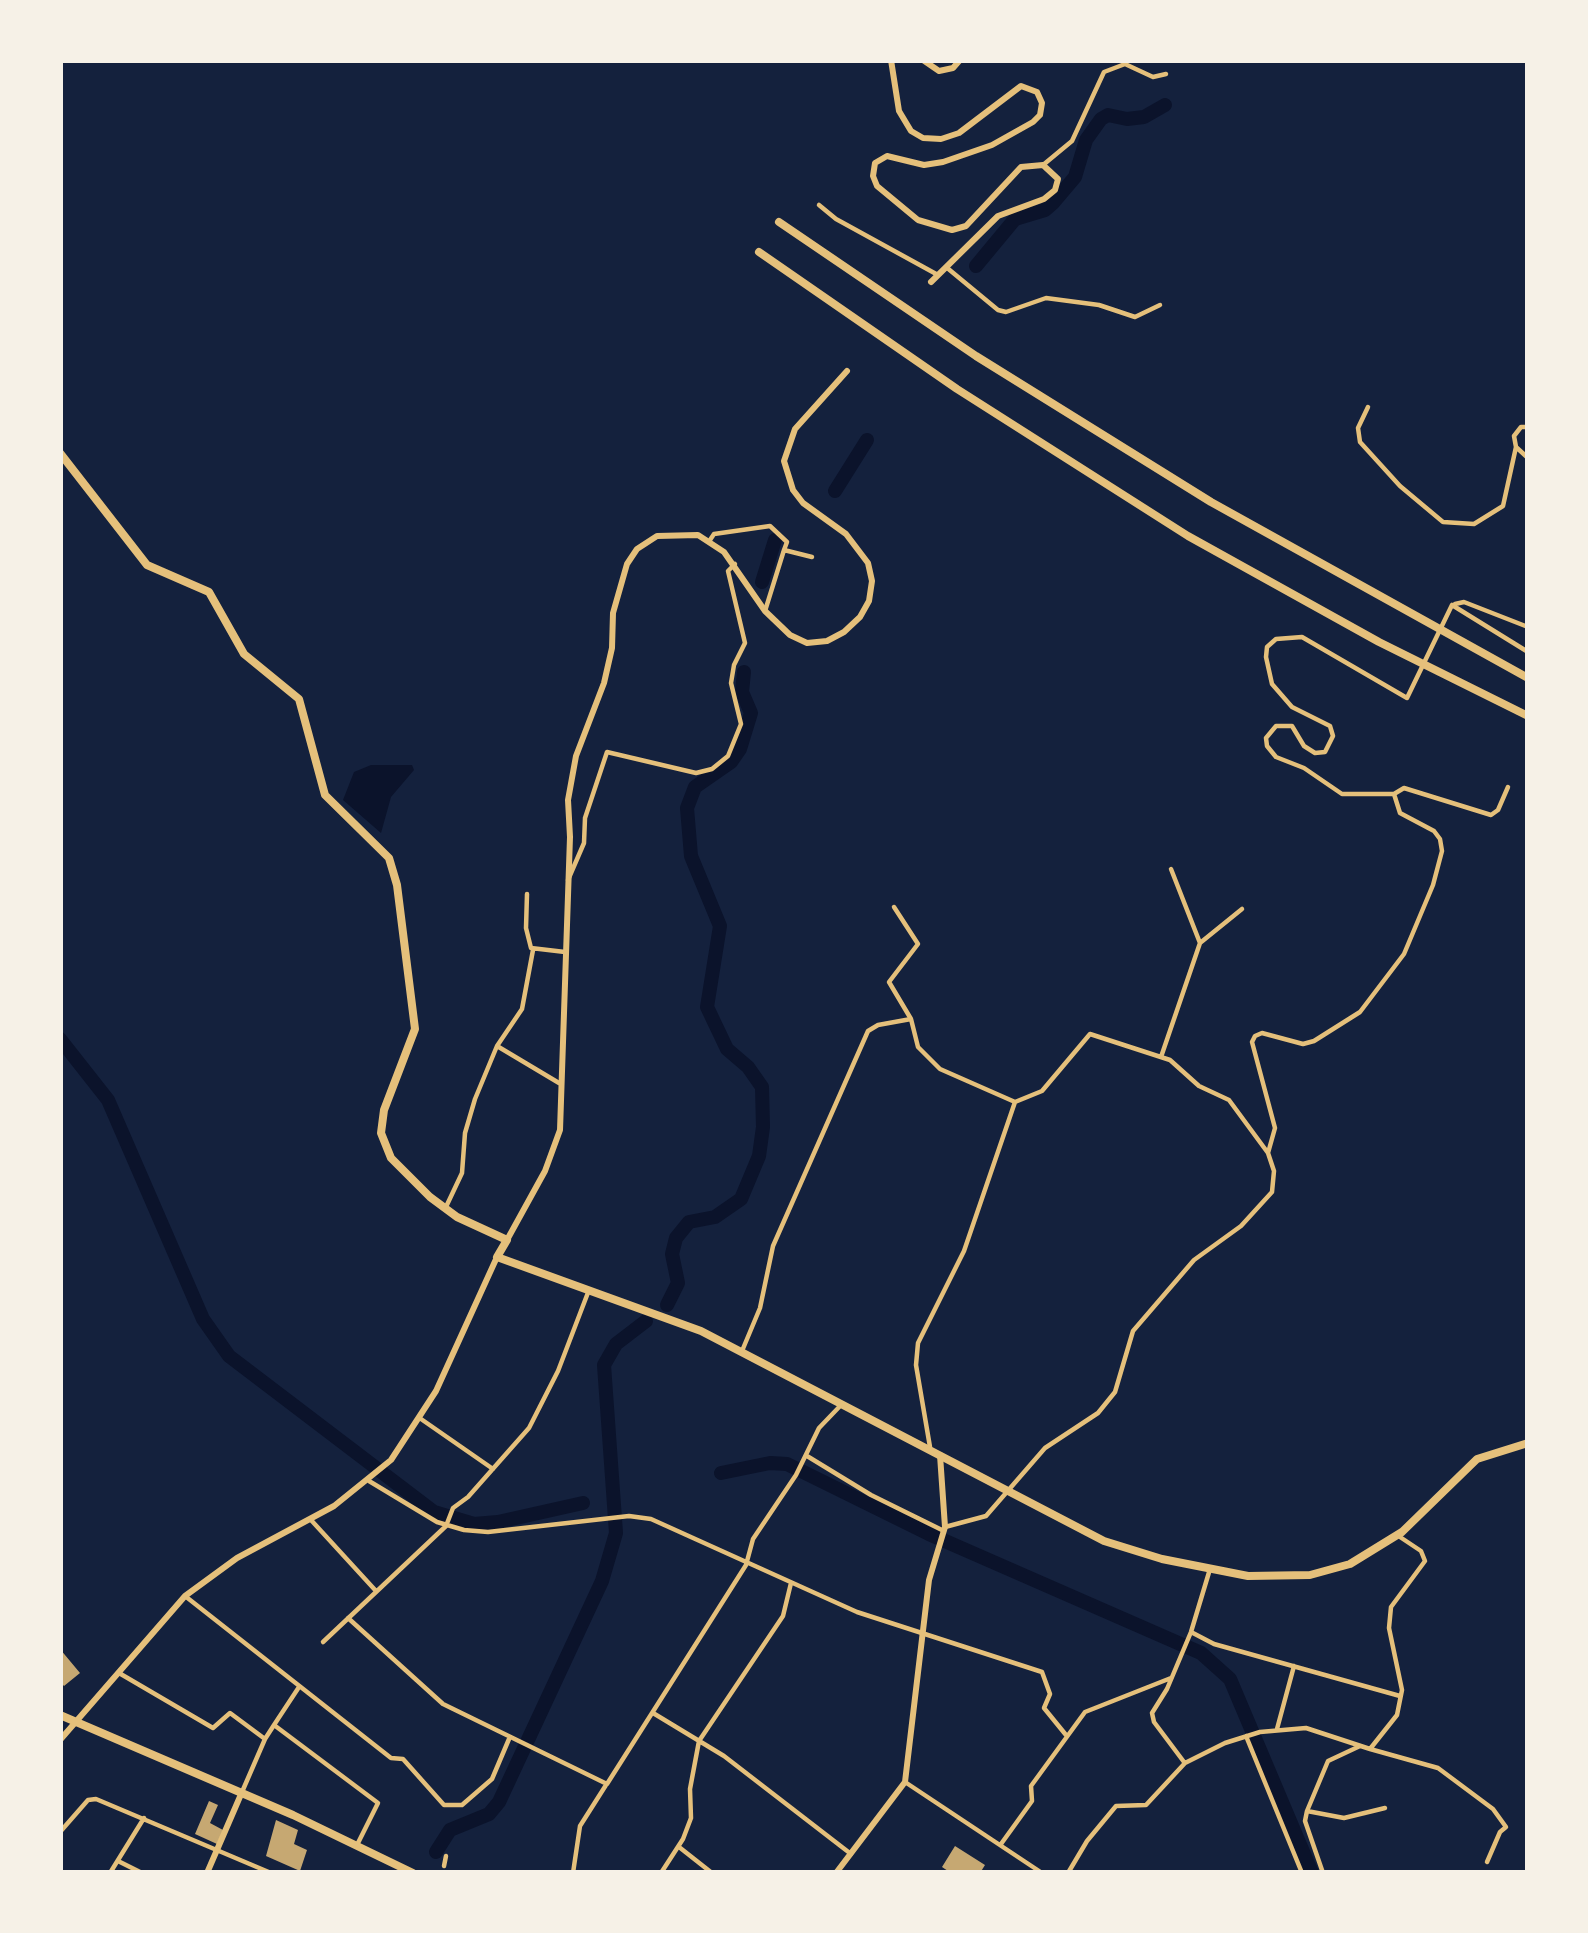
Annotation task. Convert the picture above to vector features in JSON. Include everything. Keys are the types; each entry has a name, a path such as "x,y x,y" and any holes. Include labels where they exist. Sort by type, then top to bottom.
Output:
{"main road":[{"path":"891,60 899,111 911,131 923,138 959,133 1021,86 1037,92 1042,103 1034,122 992,145 924,165 887,156 875,163 877,186 918,220 952,230 967,226 1021,167 1043,165 1058,179 1055,190 1044,200 998,216 931,282"},
{"path":"922,60 939,71 953,68 960,60"},
{"path":"779,222 976,356 1211,502 1528,677"},
{"path":"759,252 1034,440 1188,536 1378,642 1528,716"},
{"path":"60,1740 185,1596 237,1558 371,1480 421,1419 554,1149 564,1084 571,778 604,683 613,613 626,564 637,549 657,536 686,533 710,540 735,564 765,611 790,635 807,643 827,641 860,617 872,581 868,563 846,534 803,503 793,490 784,460 795,429 847,371"},
{"path":"60,452 147,565 209,592 244,654 299,699 325,795 389,858 397,885 415,1029 384,1110 381,1133 391,1158 445,1209 506,1240"},
{"path":"497,1257 673,1319 742,1351 1120,1547 1210,1569 1271,1578 1310,1576 1350,1564 1397,1535 1477,1459 1528,1443"},
{"path":"836,1873 905,1782 929,1580 945,1530 940,1456"},
{"path":"60,1715 242,1792 413,1873"},
{"path":"207,1873 242,1792"}],"street":[{"path":"1043,165 1072,141 1104,72 1125,64 1153,76 1166,74"},
{"path":"819,205 938,275"},
{"path":"946,267 1006,312 1046,298 1099,305 1135,317 1160,305"},
{"path":"1368,407 1358,428 1360,442 1400,486 1443,522 1474,524 1503,506 1516,447 1514,436 1528,427"},
{"path":"1516,447 1528,458"},
{"path":"710,540 714,534 770,526 788,542 765,611"},
{"path":"784,550 812,557"},
{"path":"567,881 584,843 588,808 607,752 696,773 712,770 728,755 741,724 731,683 746,643 728,572 735,564"},
{"path":"1452,605 1464,602 1528,627"},
{"path":"1452,605 1407,698 1302,637 1276,639 1268,646 1265,666 1279,694 1304,715 1330,726 1334,736 1325,752 1316,753 1304,746 1292,726 1276,726 1266,738 1267,746 1276,757 1304,768 1342,794 1394,794 1404,788 1491,815 1508,787"},
{"path":"1452,605 1528,652"},
{"path":"1268,1153 1275,1128 1252,1042 1255,1036 1262,1033 1303,1044 1314,1042 1360,1012 1404,954 1433,885 1442,851 1440,839 1400,813 1394,794"},
{"path":"1171,869 1200,943"},
{"path":"445,1209 462,1173 468,1117 497,1046 520,1016 533,950 527,942 527,894"},
{"path":"804,1458 945,1530 986,1516 1045,1448 1107,1404 1133,1331 1194,1261 1241,1226 1272,1192 1274,1171 1268,1153 1229,1100 1199,1086 1178,1064 1161,1057 1090,1034 1048,1086 1015,1102 940,1069 918,1047 911,1019 889,982 918,944 895,907"},
{"path":"1161,1057 1200,943 1243,909"},
{"path":"533,950 566,952"},
{"path":"742,1351 760,1308 773,1246 868,1031 878,1024 911,1019"},
{"path":"497,1046 564,1084"},
{"path":"930,1450 916,1365 919,1343 964,1251 1015,1102"},
{"path":"323,1642 447,1525 451,1511 529,1428 558,1371 589,1290"},
{"path":"573,1873 580,1826 746,1565 753,1538 797,1472 818,1427 842,1403"},
{"path":"421,1419 493,1469"},
{"path":"371,1480 447,1525 488,1532 623,1516 651,1519 856,1612 1042,1672 1050,1694 1043,1708 1066,1735"},
{"path":"310,1519 376,1591"},
{"path":"1370,1749 1397,1715 1402,1685 1390,1606 1426,1556 1397,1535"},
{"path":"1185,1763 1152,1713 1189,1635 1210,1569"},
{"path":"662,1873 691,1818 699,1741 783,1616 791,1583"},
{"path":"185,1596 391,1758 403,1760 448,1807 462,1805 492,1779 514,1739"},
{"path":"348,1618 443,1704 607,1784"},
{"path":"1189,1635 1400,1696"},
{"path":"1277,1730 1294,1666"},
{"path":"118,1673 213,1728 230,1713 265,1739"},
{"path":"1000,1844 1032,1801 1031,1786 1085,1712 1171,1678"},
{"path":"242,1792 265,1739 299,1687"},
{"path":"652,1713 699,1741 851,1854"},
{"path":"274,1725 378,1803 357,1845"},
{"path":"1068,1873 1116,1806 1146,1805 1185,1763 1260,1732 1306,1728 1438,1768 1493,1809 1506,1827 1499,1832 1487,1862"},
{"path":"1248,1736 1302,1873"},
{"path":"1323,1873 1307,1810 1328,1761 1360,1746"},
{"path":"905,1782 1042,1873"},
{"path":"60,1832 88,1800 96,1798 267,1872"},
{"path":"1307,1810 1344,1818 1385,1808"},
{"path":"110,1873 144,1819"},
{"path":"679,1846 712,1873"},
{"path":"444,1866 446,1856"},
{"path":"118,1861 142,1873"}],"water":[{"path":"371,765 412,765 414,770 391,797 381,833 343,800 354,772"}],"building":[{"path":"60,1649 80,1673 64,1686 60,1682"},
{"path":"209,1801 218,1805 210,1823 223,1830 217,1844 195,1834"},
{"path":"276,1820 298,1830 294,1844 307,1850 300,1871 266,1856"},
{"path":"955,1846 985,1865 980,1873 951,1873 942,1867"}],"waterway":[{"path":"976,266 1015,219 1053,203 1075,177 1086,140 1101,119 1108,115 1144,117 1165,105"},
{"path":"835,491 867,440"},
{"path":"762,582 775,540"},
{"path":"667,1305 678,1283 672,1254 676,1238 689,1222 715,1217 741,1199 759,1156 763,1127 762,1087 727,1049 707,1007 720,926 691,856 687,808 695,787 731,762 740,749 751,713 742,692 744,672"},
{"path":"60,1039 108,1100 203,1319 229,1356 434,1512 474,1524 583,1503"},
{"path":"436,1852 450,1830 489,1814 499,1802 602,1581 616,1533 604,1365 616,1344 646,1321"},
{"path":"721,1473 787,1464 929,1534 1201,1653 1230,1679 1312,1873"}]}
